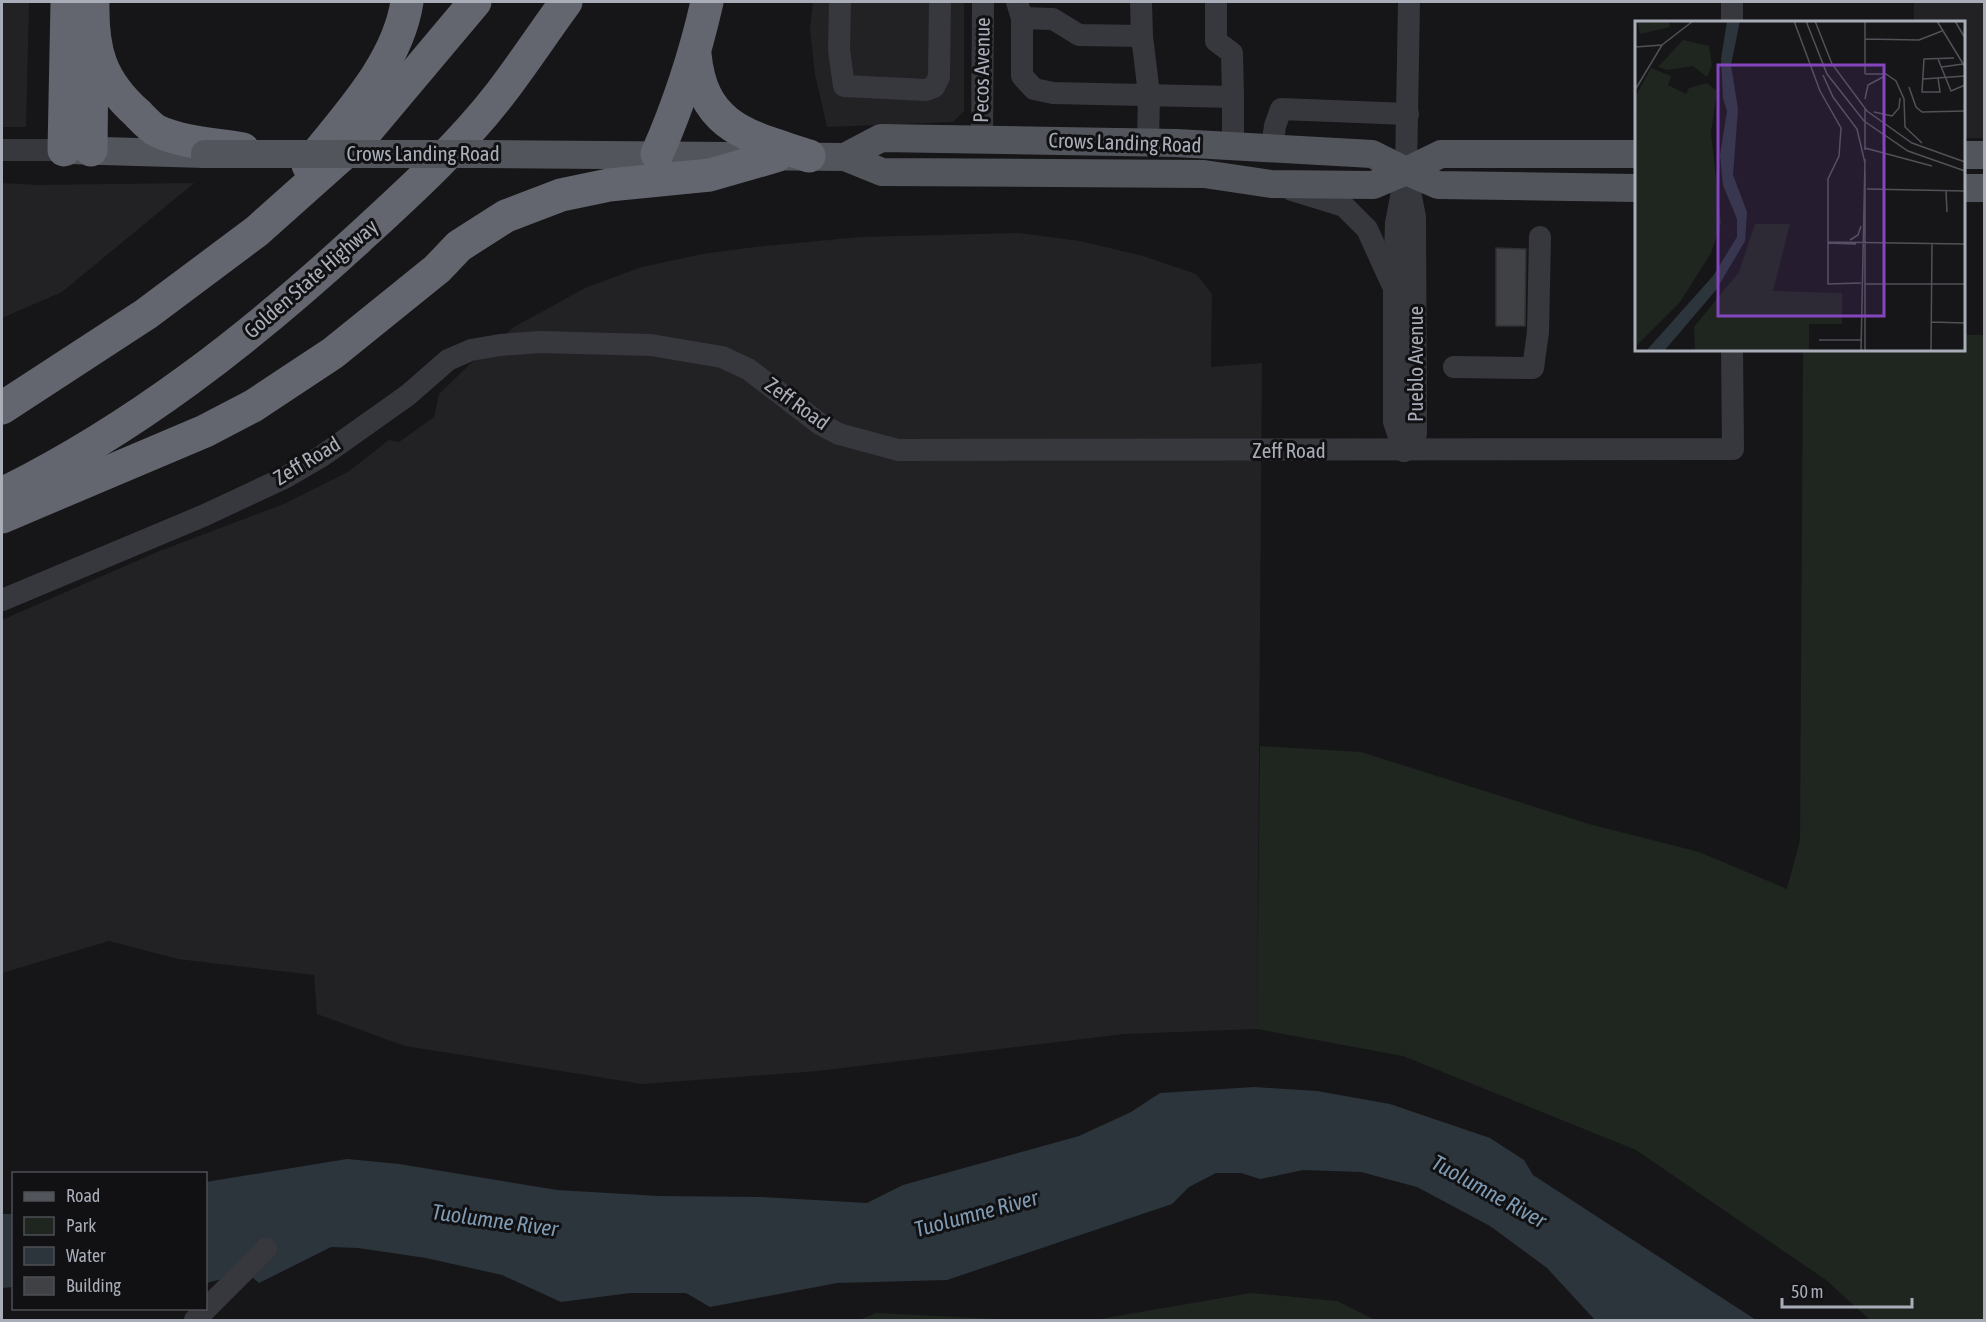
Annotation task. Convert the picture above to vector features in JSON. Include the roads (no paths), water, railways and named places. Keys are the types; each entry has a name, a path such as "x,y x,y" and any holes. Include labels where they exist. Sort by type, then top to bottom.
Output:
{"highway":[{"path":"67,2 77,150"},
{"path":"257,231 371,84 399,36 407,2"},
{"path":"2,408 146,314 257,231 359,140 475,2"},
{"name":"Golden State Highway","path":"2,495 135,418 207,369 268,319 362,236 440,160 499,95 566,2"},
{"path":"657,154 681,99 695,54 707,2"},
{"path":"77,150 92,15"},
{"path":"92,15 96,53 103,70 122,100 155,130 206,148 270,154"},
{"path":"695,54 697,78 703,94 713,110 729,126 744,135 809,156"},
{"path":"2,518 205,431 252,406 333,353 436,269 459,246 506,216 561,195 609,185 710,175 776,156"}],"main road":[{"name":"Crows Landing Road","path":"845,157 881,138 982,138 1233,146 1371,154 1438,185 1635,188"},
{"path":"77,150 206,148"},
{"name":"Crows Landing Road","path":"270,154 657,154 845,157 882,172 1204,174 1271,184 1373,185 1441,154 1635,154"},
{"path":"1965,155 1984,155"},
{"path":"1965,188 1984,188"}],"street":[{"path":"840,2 839,50 844,86 926,90 934,87 939,77 940,2"},
{"name":"Pecos Avenue","path":"982,138 983,2"},
{"path":"1141,2 1142,36 1149,94 1148,143"},
{"path":"1216,2 1216,41 1232,53 1233,146"},
{"name":"Pueblo Avenue","path":"1404,451 1394,422 1394,288 1396,223 1406,171 1409,2"},
{"path":"1732,2 1732,21"},
{"path":"1142,36 1079,35 1053,19 1019,10 1022,76 1034,88 1053,93 1233,97"},
{"path":"1272,148 1275,126 1281,109 1408,114"},
{"path":"2,150 77,150"},
{"name":"Pueblo Avenue","path":"1404,451 1416,434 1415,217 1406,171"},
{"path":"1271,184 1344,206 1367,229 1394,288"},
{"path":"1454,375 1533,368 1538,332 1540,237"},
{"name":"Zeff Road","path":"2,600 286,477 322,456 399,402 448,360 471,350 500,345 540,342 651,345 722,357 748,369 820,424 839,434 898,450 1733,449 1732,351"},
{"path":"207,1308 266,1249"}],"water":[{"name":"Tuolumne River","path":"1254,1087 1317,1091 1390,1104 1490,1138 1524,1160 1533,1175 1756,1320 1595,1320 1547,1268 1490,1226 1417,1187 1361,1172 1303,1170 1260,1179 1241,1173 1216,1173 1189,1187 1172,1204 947,1280 837,1283 710,1307 686,1293 630,1293 561,1302 502,1275 426,1258 358,1248 331,1247 259,1283 247,1273 207,1283 207,1182 347,1159 399,1164 557,1190 867,1203 903,1185 1079,1136 1131,1112 1160,1093"},
{"path":"2,1214 12,1214 12,1287 2,1288"}]}
